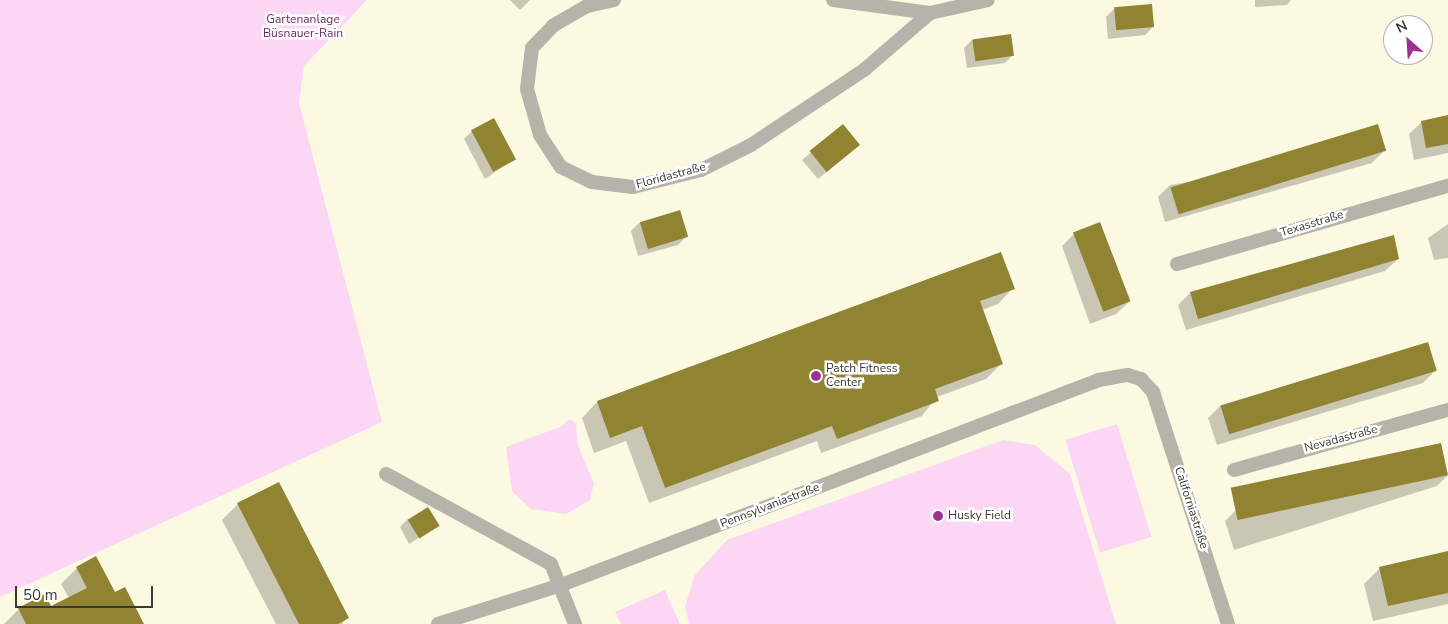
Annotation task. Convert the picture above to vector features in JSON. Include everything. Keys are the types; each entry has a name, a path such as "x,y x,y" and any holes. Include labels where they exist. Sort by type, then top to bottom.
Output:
{"street":[{"name":"Floridastraße","path":"614,0 587,6 548,32 532,48 528,89 540,135 561,167 592,182 634,188 701,170 752,145 864,70 930,13"},
{"name":"Floridastraße","path":"833,0 930,13 988,0"},
{"name":"Texasstraße","path":"1177,264 1448,186"},
{"name":"Pennsylvaniastraße","path":"438,624 561,585 1099,380 1128,375 1141,380 1153,392"},
{"name":"Californiastraße","path":"1153,392 1228,624"},
{"name":"Nevadastraße","path":"1234,470 1448,410"},
{"path":"386,474 551,564 575,624"}],"green space":[{"name":"Gartenanlage Büsnauer-Rain","path":"0,0 367,0 304,66 299,103 382,422 0,597"},
{"path":"570,419 576,423 578,446 594,483 590,500 566,514 531,509 512,491 506,447 560,427"},
{"path":"1117,424 1151,537 1100,553 1065,440"},
{"name":"Husky Field","path":"1003,440 1035,445 1070,474 1116,624 689,624 685,606 695,575 727,540"},
{"path":"665,590 680,624 621,624 615,612"}],"building":[{"path":"1152,4 1154,27 1116,30 1114,7"},
{"path":"1011,34 1014,56 975,61 972,39"},
{"path":"1448,115 1448,144 1426,148 1421,121"},
{"path":"494,118 516,159 493,172 471,130"},
{"path":"843,124 860,145 827,172 810,151"},
{"path":"1378,124 1386,151 1179,214 1170,187"},
{"path":"680,210 688,237 648,249 640,222"},
{"path":"1100,222 1130,301 1103,312 1073,232"},
{"path":"1394,235 1399,259 1198,319 1190,292"},
{"name":"Patch Fitness Center","path":"1001,252 1015,289 980,301 1003,364 935,389 939,401 837,439 832,426 665,488 642,426 610,438 597,401"},
{"path":"1428,342 1437,371 1229,434 1220,405"},
{"path":"1441,443 1448,475 1238,520 1231,488"},
{"path":"279,482 349,618 338,624 299,624 237,503"},
{"path":"428,507 440,526 419,538 408,520"},
{"path":"1448,551 1448,593 1388,606 1379,567"},
{"path":"96,556 115,592 125,587 144,624 26,624 18,608 45,594 51,606 87,588 76,567"}],"place":[{"name":"Patch Fitness Center","path":"816,376"},
{"name":"Husky Field","path":"938,516"}]}
